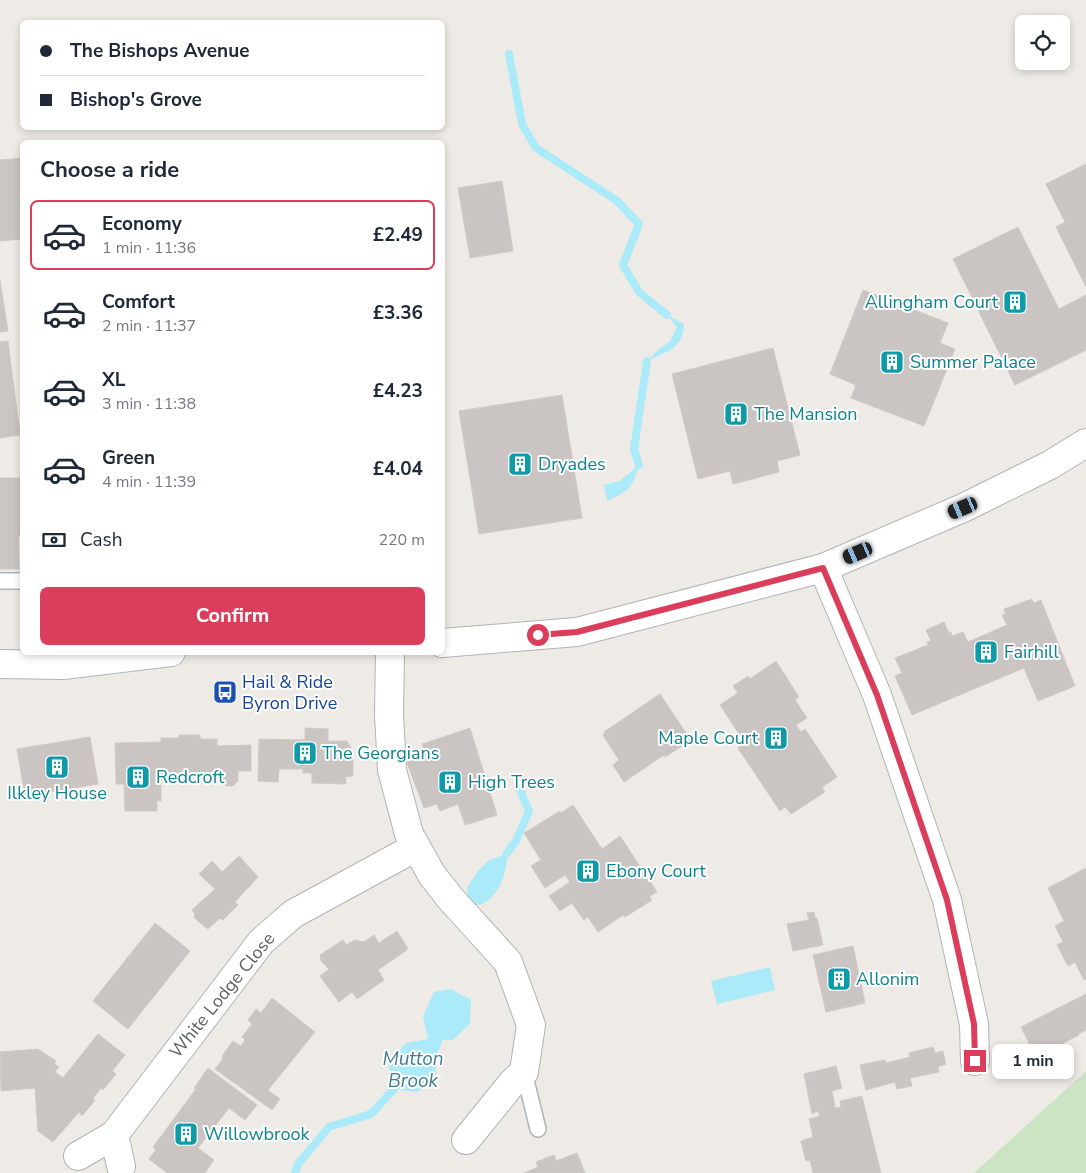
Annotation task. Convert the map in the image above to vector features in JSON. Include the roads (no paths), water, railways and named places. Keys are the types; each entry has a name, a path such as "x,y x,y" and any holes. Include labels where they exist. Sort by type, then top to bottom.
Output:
{"street":[{"path":"445,643 577,632 823,568 963,508 1050,465 1086,443"},
{"path":"823,568 877,695 947,900 974,1024 975,1061"},
{"path":"0,664 125,655"},
{"path":"390,655 389,714 392,770 409,834 432,875 508,962 531,1026 524,1072 513,1082 466,1140"},
{"name":"White Lodge Close","path":"78,1156 114,1135 261,942 293,914 416,847"},
{"path":"114,1135 121,1166"}],"lane":[{"path":"0,581 20,581"},
{"path":"524,1072 538,1129"}],"water":[{"path":"667,315 684,324 681,339 667,352 647,361 670,341 677,327"},
{"path":"639,465 629,488 607,501 604,485 620,481"},
{"path":"507,853 506,867 499,888 483,904 468,906 467,888 478,871 488,861"},
{"path":"770,967 775,990 717,1004 711,981"},
{"name":"Mutton Brook","path":"451,989 471,1000 470,1024 453,1040 443,1040 435,1059 437,1081 417,1092 394,1089 388,1062 406,1043 428,1039 423,1016 434,992"}],"waterway":[{"name":"Mutton Brook","path":"509,54 522,124 536,148 616,200 639,224 623,265 639,292 667,315"},
{"name":"Mutton Brook","path":"639,465 634,449 647,361"},
{"name":"Mutton Brook","path":"507,853 516,841 529,811 520,790"},
{"name":"Mutton Brook","path":"295,1173 298,1164 329,1127 371,1114 394,1089"}],"place":[{"name":"Allingham Court","path":"1015,302"},
{"name":"Summer Palace","path":"892,362"},
{"name":"The Mansion","path":"736,414"},
{"name":"Dryades","path":"520,464"},
{"name":"Fairhill","path":"986,652"},
{"name":"Hail & Ride Byron Drive","path":"225,692"},
{"name":"Maple Court","path":"776,738"},
{"name":"The Georgians","path":"305,753"},
{"name":"Ilkley House","path":"57,767"},
{"name":"Redcroft","path":"138,777"},
{"name":"High Trees","path":"450,782"},
{"name":"Ebony Court","path":"588,871"},
{"name":"Allonim","path":"839,979"},
{"name":"Willowbrook","path":"186,1134"}]}
